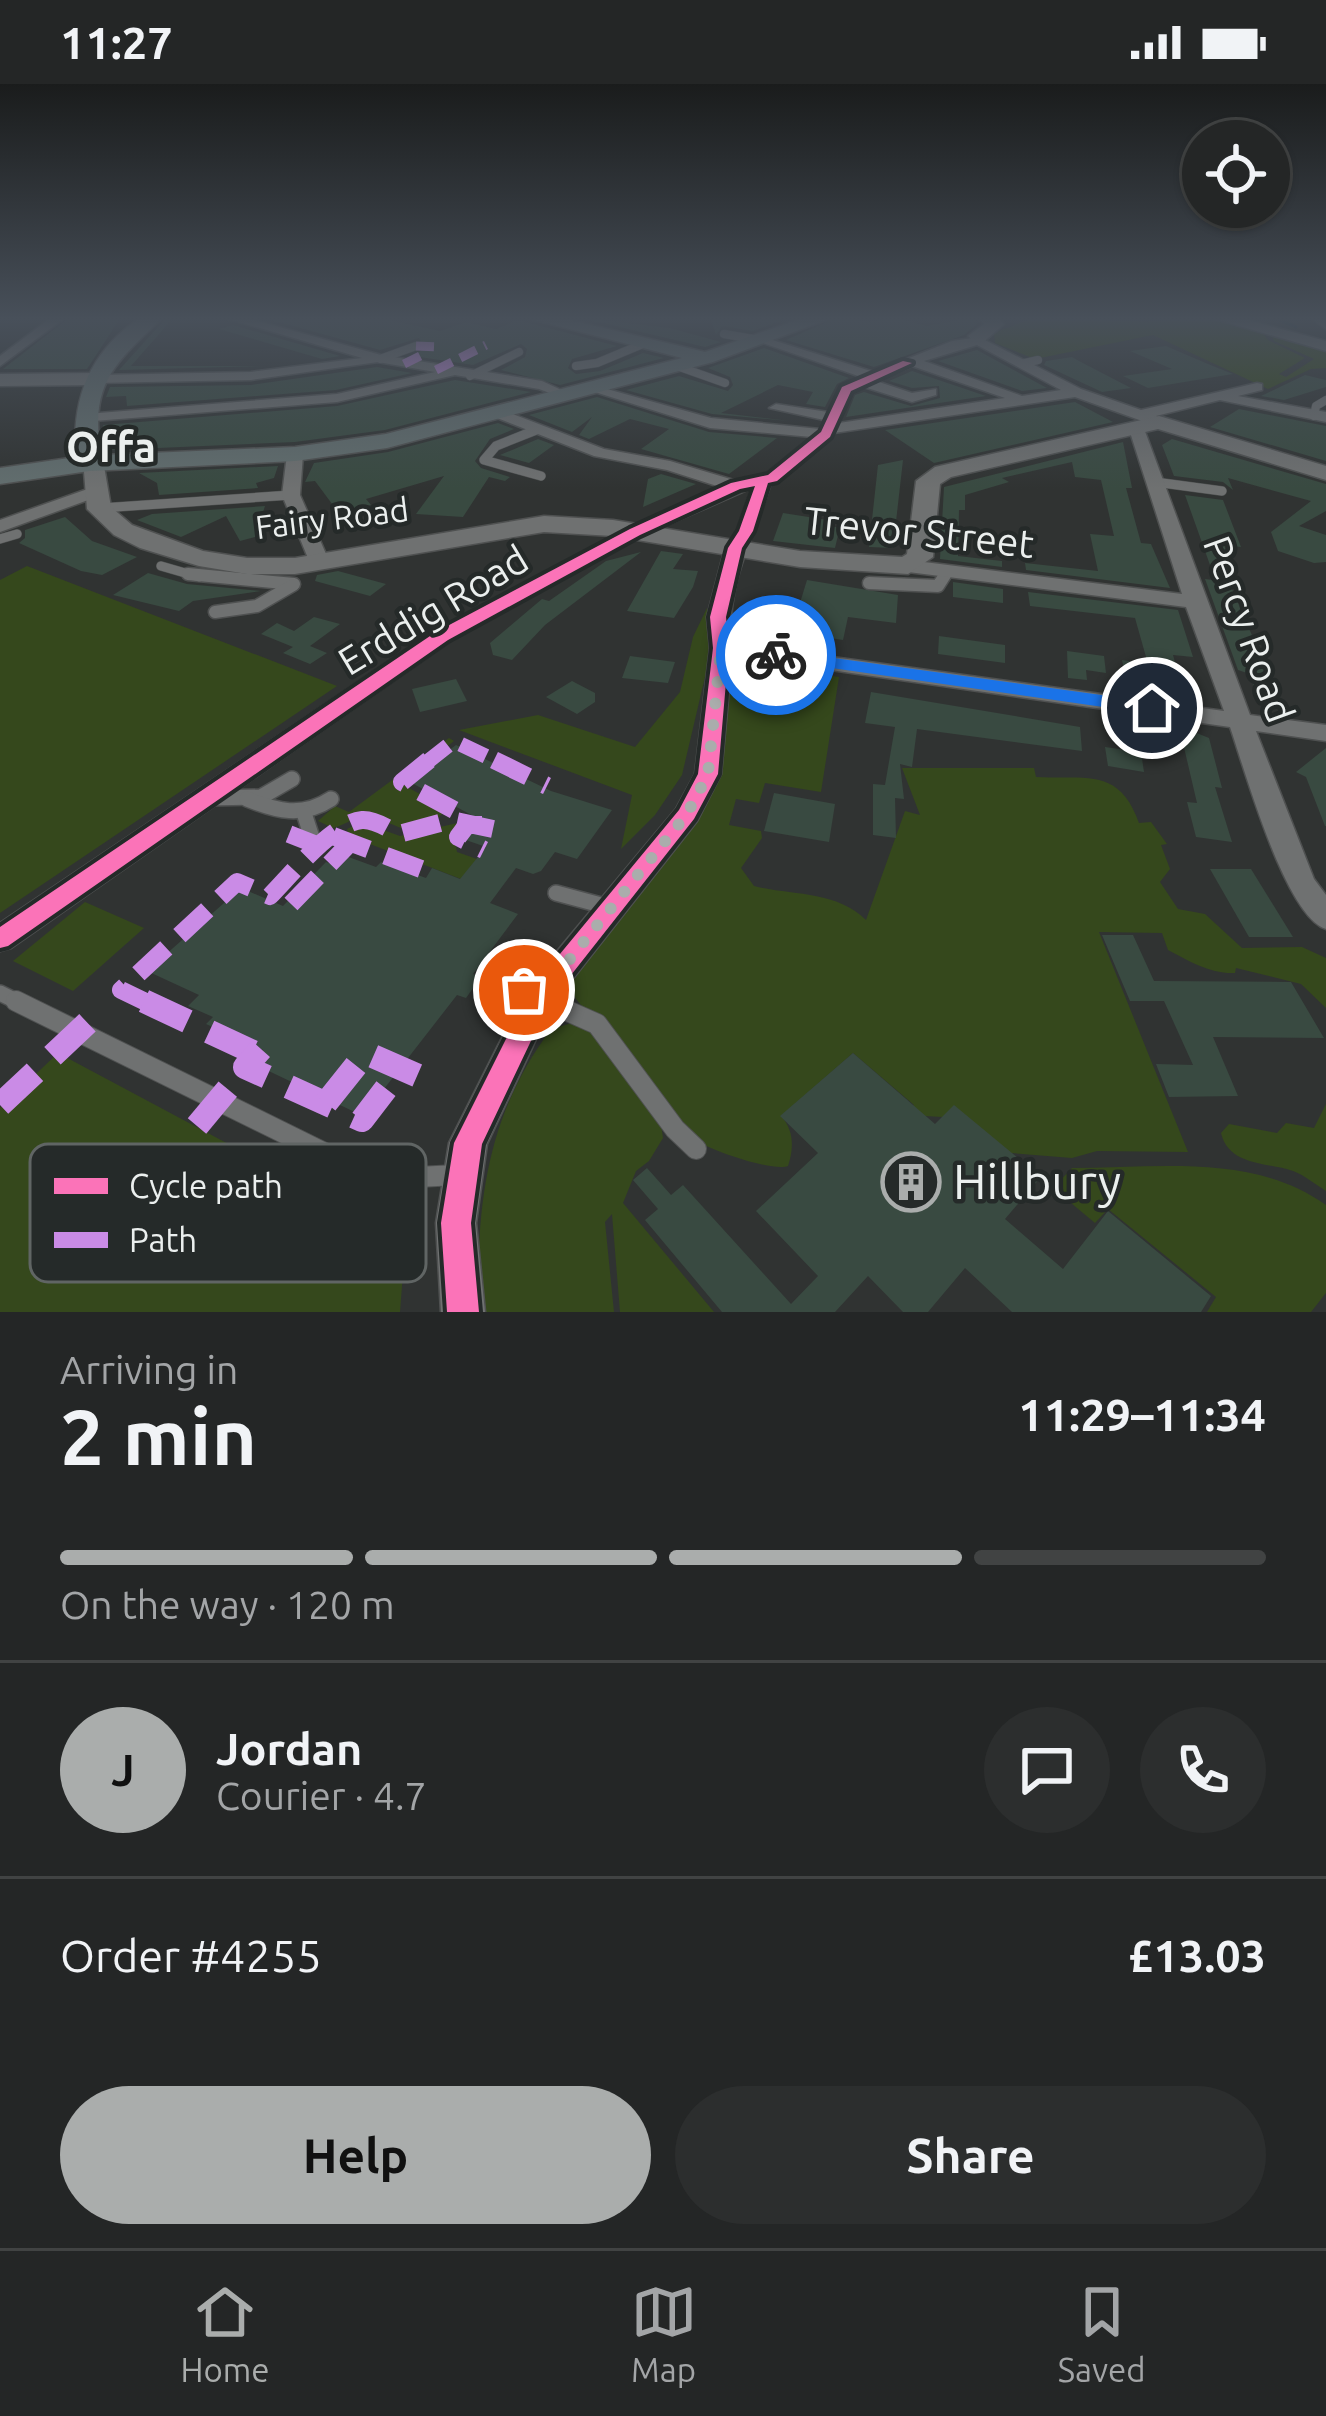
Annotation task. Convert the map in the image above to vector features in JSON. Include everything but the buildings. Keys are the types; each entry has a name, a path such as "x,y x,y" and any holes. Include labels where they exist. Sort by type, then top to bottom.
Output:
{"main road":[{"path":"98,374 86,419 98,500"},
{"path":"0,476 89,463 154,464 295,454 424,434 563,394 582,377 605,374"},
{"path":"0,380 95,379"},
{"path":"908,566 920,557 928,482 943,472 1145,422 1326,472"},
{"name":"Fairy Road","path":"98,500 123,530 199,559 303,571 544,524 635,532"},
{"name":"Trevor Street","path":"635,532 800,559 908,566"}],"street":[{"path":"95,379 263,374"},
{"path":"86,419 337,398 444,374"},
{"path":"459,374 542,385 563,394"},
{"path":"851,374 912,398 931,392"},
{"path":"463,1312 456,1223 468,1143 525,991 613,908 687,814 708,774 721,648 718,617 735,548 746,531 762,483 829,427 846,389 878,374"},
{"path":"955,374 993,383 1024,400"},
{"path":"1049,374 1076,392 1145,422 1257,387"},
{"path":"582,377 710,423 829,427 882,428 1076,392"},
{"path":"1226,398 1320,417"},
{"path":"880,405 877,413 882,428"},
{"path":"776,408 829,427"},
{"path":"497,413 600,453 670,466 736,486"},
{"name":"Percy Road","path":"1145,422 1154,482 1195,602 1301,884 1326,917"},
{"path":"295,454 291,496 300,521 314,539 303,571"},
{"name":"Erddig Road","path":"1,937 442,637 635,532 736,486 762,483"},
{"path":"8,530 98,500"},
{"name":"Trevor Street","path":"908,566 1195,602"},
{"path":"721,648 1326,733"}],"lane":[{"path":"700,374 725,383"},
{"path":"1320,417 1316,406 1326,400"},
{"path":"536,430 496,446 484,460 541,476"},
{"path":"1154,482 1222,491"},
{"path":"98,500 291,496"},
{"path":"0,539 8,530"},
{"path":"161,566 201,578 303,571"},
{"path":"215,612 258,607 303,571"},
{"path":"869,583 928,590 938,586 945,574"},
{"path":"201,798 246,799 268,794 292,779"},
{"path":"246,799 277,811 304,813 331,799"},
{"path":"304,813 314,844"},
{"path":"556,893 613,908"},
{"path":"525,991 597,1024 675,1129 696,1149"},
{"path":"5,996 306,1144"},
{"path":"426,1177 463,1175"}],"green space":[{"path":"1237,374 1300,374 1268,389"},
{"path":"27,566 337,686 0,913 0,580"},
{"path":"707,608 712,647 682,775 655,815 621,849 632,795 459,730 538,715 635,747 680,692 693,637"},
{"path":"726,661 839,677 821,792 765,783 759,803 736,799 729,825 761,831 762,838 741,868 754,886 841,903 866,920 905,811 920,815 902,768 1034,768 1036,777 1099,780 1122,793 1139,823 1151,822 1167,844 1161,845 1170,869 1160,882 1178,909 1205,914 1242,948 1302,947 1326,958 1326,1008 1301,984 1236,968 1235,973 1217,971 1192,962 1168,950 1162,933 1099,932 1188,1152 1097,1151 1072,1158 1011,1153 943,1117 905,1115 914,1105 853,1053 781,1116 792,1140 788,1166 754,1163 699,1142 668,1112 605,1026 579,1003 571,984 592,947 689,818"},
{"path":"449,738 454,741 400,783 447,809 433,822 412,830 373,818 333,828 318,821 335,806 349,812"},
{"path":"361,822 400,836 462,822 454,837 457,852 477,859 461,879 349,836 347,829"},
{"path":"85,902 144,928 73,991 13,961"},
{"path":"579,1021 596,1030 660,1118 663,1138 649,1161 636,1171 623,1203 714,1312 620,1312 612,1214 605,1222 614,1312 478,1312 483,1199 499,1129 529,1062 551,1029"},
{"path":"58,1053 228,1144 30,1144 30,1282 402,1282 400,1312 0,1312 0,1108"},
{"path":"1326,1104 1326,1191 1293,1171 1240,1157 1225,1144 1221,1133 1229,1124 1277,1133 1286,1123 1314,1128"},
{"path":"1204,1167 1268,1177 1298,1188 1326,1205 1326,1293 1311,1312 1207,1312 1216,1297 1108,1209 1095,1223 1053,1188 1072,1168"}],"marked path":[{"path":"469,818 402,782 454,741 547,786"},
{"path":"257,1054 121,990 237,882 270,896 327,840 352,823 372,821 399,834 451,820 493,829"},
{"path":"482,825 467,825 458,837 484,850"},
{"path":"289,834 322,847"},
{"path":"333,836 429,872"},
{"path":"291,904 351,842"},
{"path":"0,1105 99,1012"},
{"path":"261,1049 245,1067 362,1120 401,1069"},
{"path":"326,1103 366,1053 423,1078"},
{"path":"197,1126 237,1078"}],"cycle path":[{"path":"0,939 442,636 635,532 736,486 772,478 826,434 846,389 880,374"},
{"path":"463,1312 456,1223 468,1143 540,996 687,814 708,774 721,648 718,617 735,548 746,531 762,483"}],"way so far":[{"path":"524,990 540,996 687,814 708,774 721,648 776,655"}],"place":[{"name":"Hillbury","path":"911,1182"}],"district":[{"name":"Offa","path":"111,447"}],"route":[{"path":"776,655 1152,708"}]}
